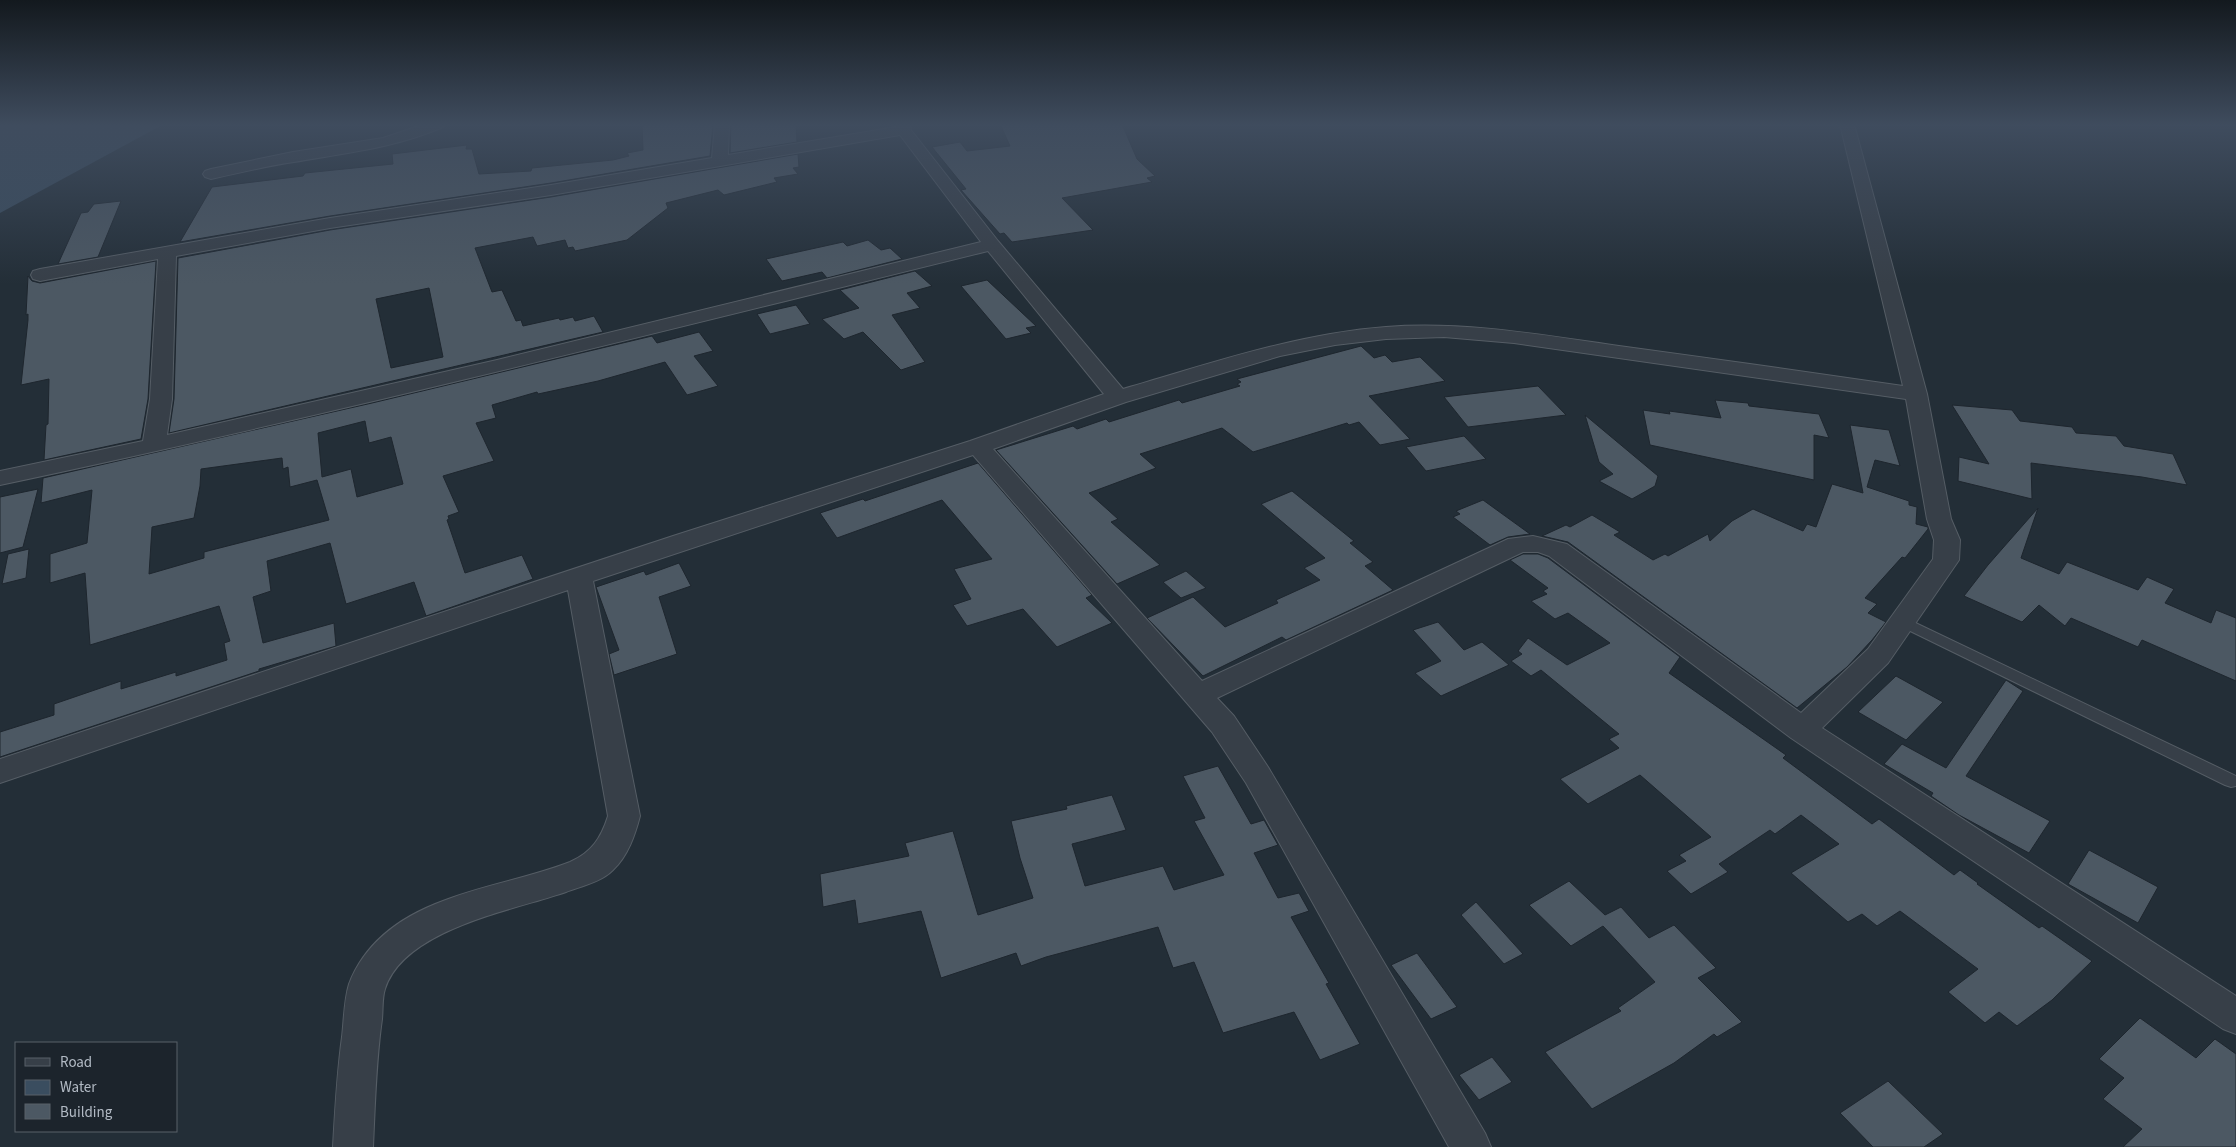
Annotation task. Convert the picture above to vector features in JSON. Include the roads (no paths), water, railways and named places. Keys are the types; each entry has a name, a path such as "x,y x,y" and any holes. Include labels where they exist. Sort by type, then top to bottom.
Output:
{"street":[{"path":"40,275 330,223 624,178"},
{"path":"941,178 992,245 1118,397"},
{"path":"1802,730 1878,656 1946,560 1947,540 1939,519 1916,394 1861,178"},
{"path":"0,478 154,446 622,337 992,245"},
{"path":"154,446 161,399 167,253"},
{"path":"0,771 682,542 978,446 1118,397 1276,351 1335,339 1386,333 1444,331 1514,337 1916,394"},
{"path":"978,446 1223,724 1257,775 1471,1147"},
{"path":"1198,695 1516,545 1543,544 1558,550 1802,730 2236,1017"},
{"path":"353,1147 360,1034 368,983 385,954 418,927 451,912 579,873 607,855 618,834 624,816 579,578"}],"lane":[{"path":"1903,622 2231,781"}],"water":[{"path":"0,178 65,178 0,213"}]}
